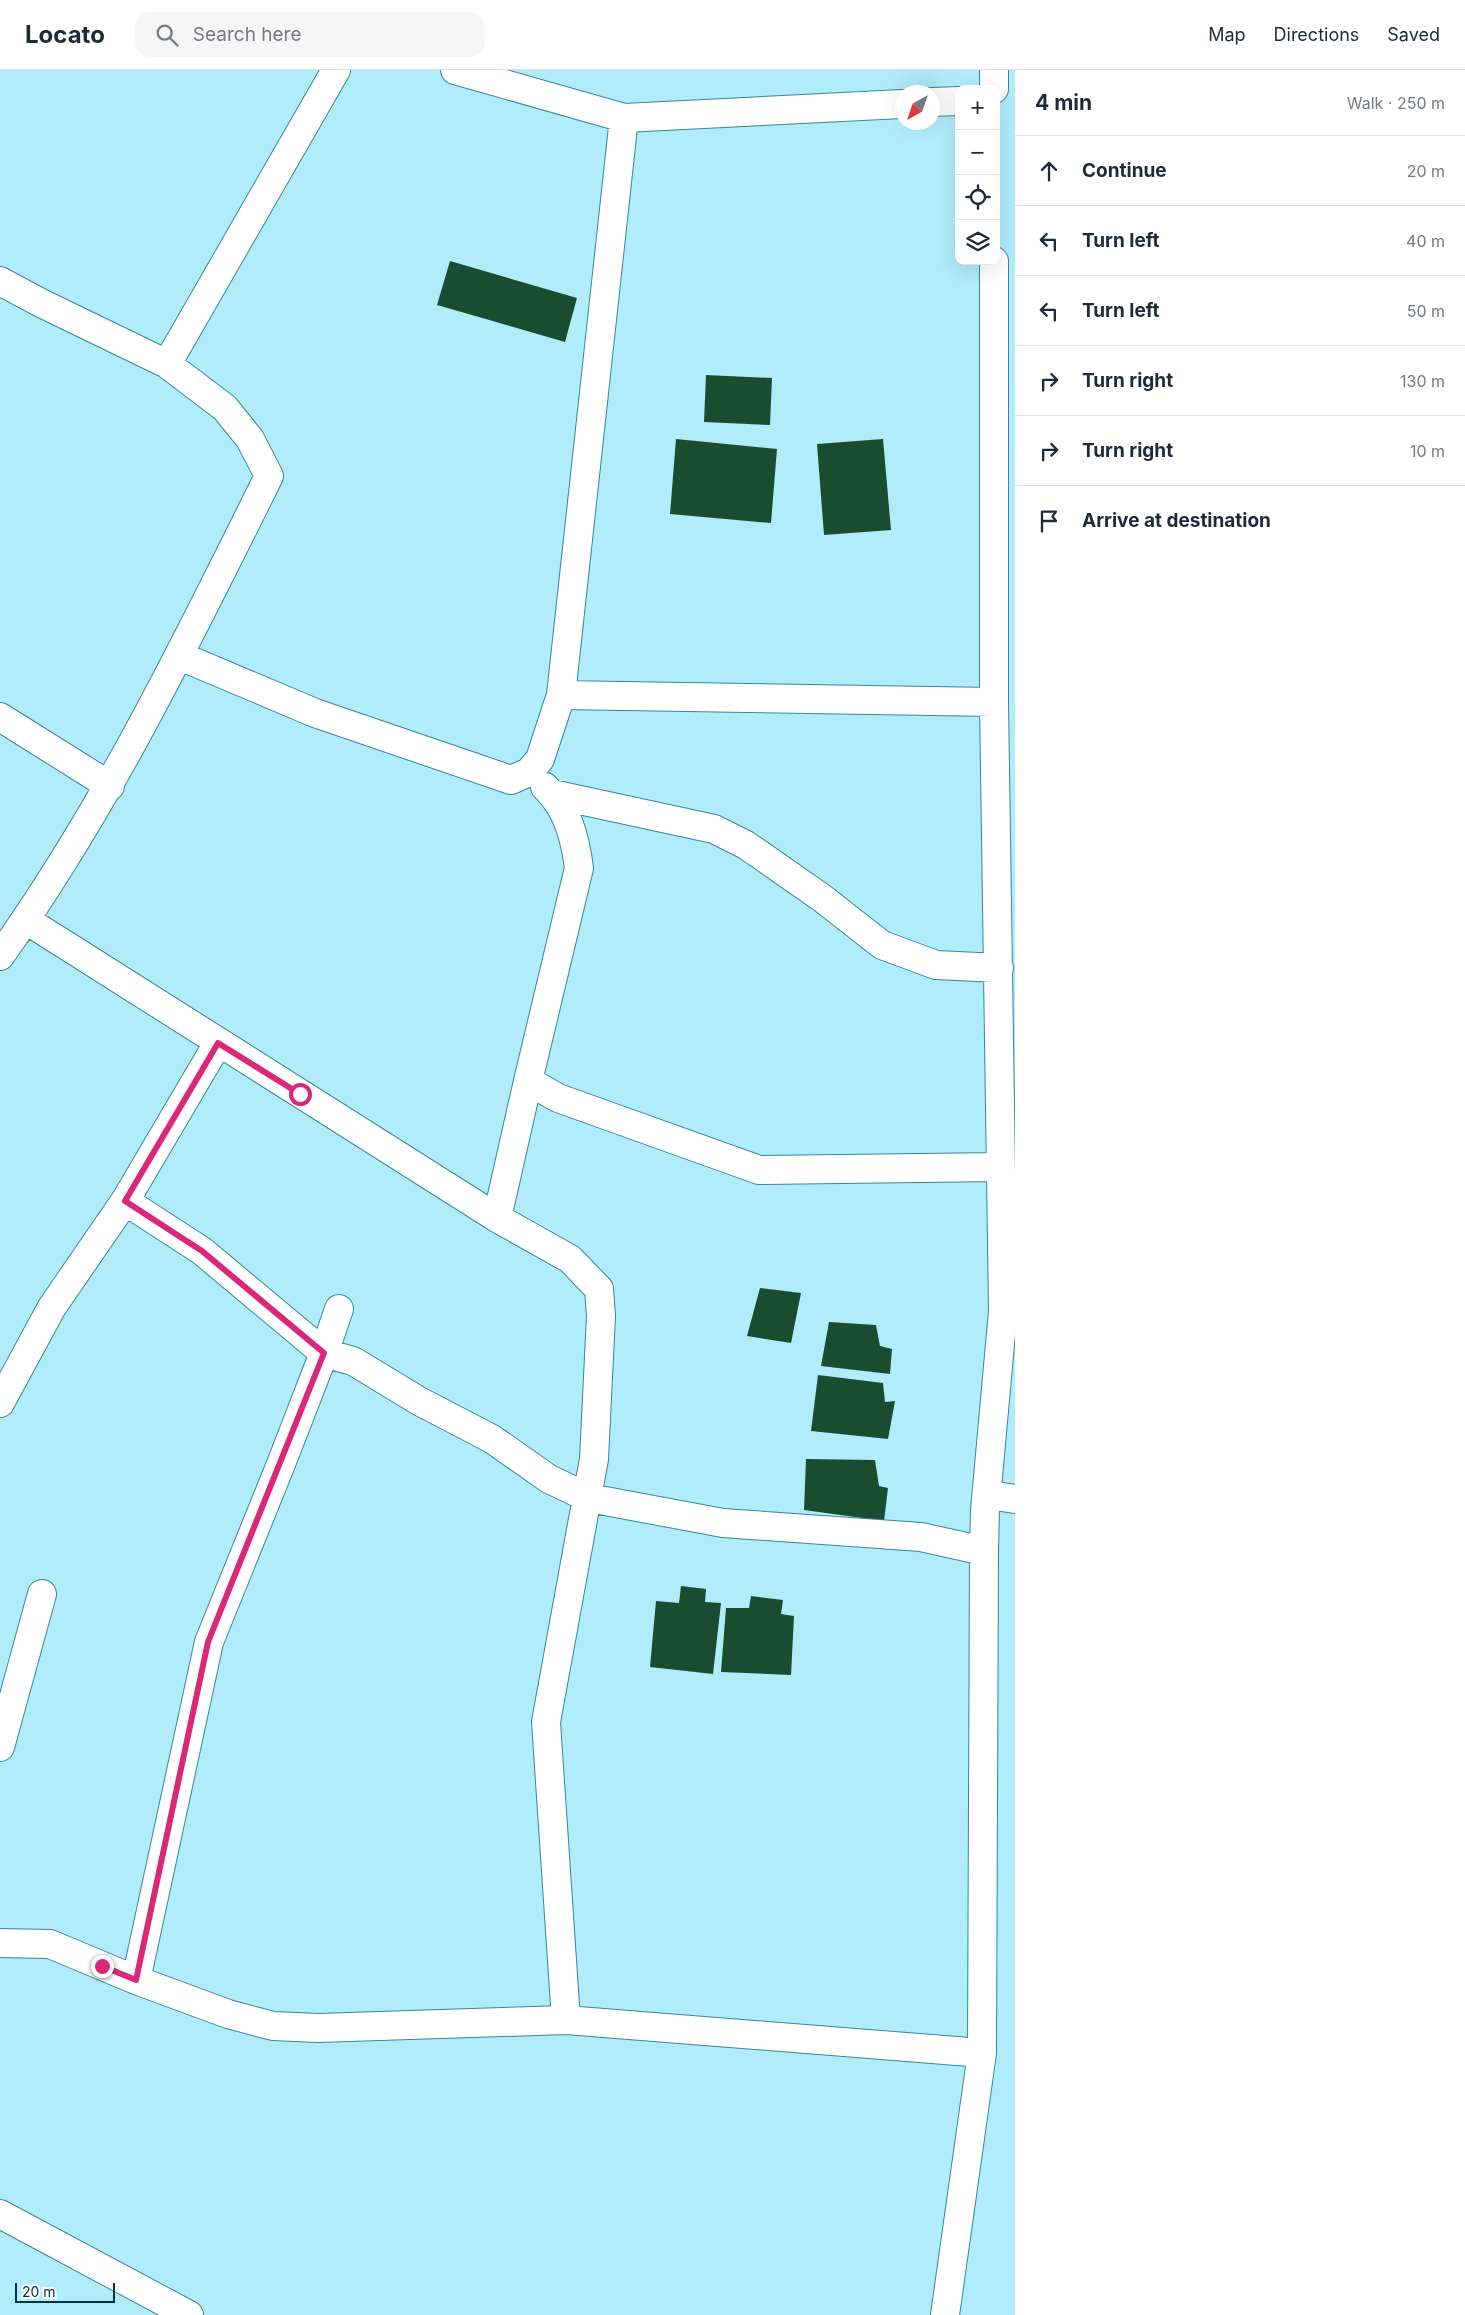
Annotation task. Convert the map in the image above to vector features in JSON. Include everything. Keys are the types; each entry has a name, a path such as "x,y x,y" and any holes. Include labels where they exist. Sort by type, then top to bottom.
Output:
{"street":[{"path":"167,364 336,70"},
{"path":"455,70 624,118 895,104"},
{"path":"994,70 994,85"},
{"path":"940,102 955,101"},
{"path":"180,656 315,712 511,780 530,772 540,759 561,695 624,118"},
{"path":"945,2315 982,2053 985,1510 988,1494 1003,1311 994,702 994,265"},
{"path":"0,281 167,364 225,408 250,439 269,476 180,656 110,786 26,920 0,956"},
{"path":"561,695 994,702"},
{"path":"0,717 110,786"},
{"path":"497,1218 579,868 576,843 570,823 552,794 530,772"},
{"path":"552,794 714,829 746,845 822,898 882,946 936,964 999,968"},
{"path":"26,920 497,1218 570,1259 598,1289 601,1316 595,1450 589,1498 546,1722 566,2020"},
{"path":"0,1403 52,1307 125,1201 218,1043"},
{"path":"528,1081 558,1098 760,1170 1000,1167"},
{"path":"125,1201 202,1251 324,1353 353,1361 419,1401 492,1440 549,1479 589,1498 723,1523 921,1537 984,1551"},
{"path":"136,1980 208,1642 324,1353 339,1309"},
{"path":"988,1494 1015,1499"},
{"path":"0,1747 42,1594"},
{"path":"0,1944 50,1944 136,1980 228,2014 273,2026 318,2028 566,2020 982,2053"},
{"path":"0,2214 189,2315"}],"building":[{"path":"450,261 577,298 565,342 437,305"},
{"path":"706,375 772,378 770,425 704,422"},
{"path":"676,439 777,449 771,523 670,514"},
{"path":"883,439 891,530 824,535 817,444"},
{"path":"760,1288 801,1293 791,1343 747,1336"},
{"path":"829,1322 876,1325 880,1346 892,1349 890,1374 821,1366"},
{"path":"818,1375 883,1383 885,1402 895,1401 888,1439 811,1431"},
{"path":"806,1459 875,1460 879,1486 888,1488 884,1521 804,1510"},
{"path":"681,1586 706,1589 705,1602 721,1603 713,1674 650,1667 656,1601 679,1603"},
{"path":"751,1596 783,1600 781,1614 794,1616 791,1675 721,1672 726,1608 749,1608"}],"route":[{"path":"102,1966 136,1980 208,1642 324,1353 202,1251 125,1201 218,1043 300,1094"}]}
